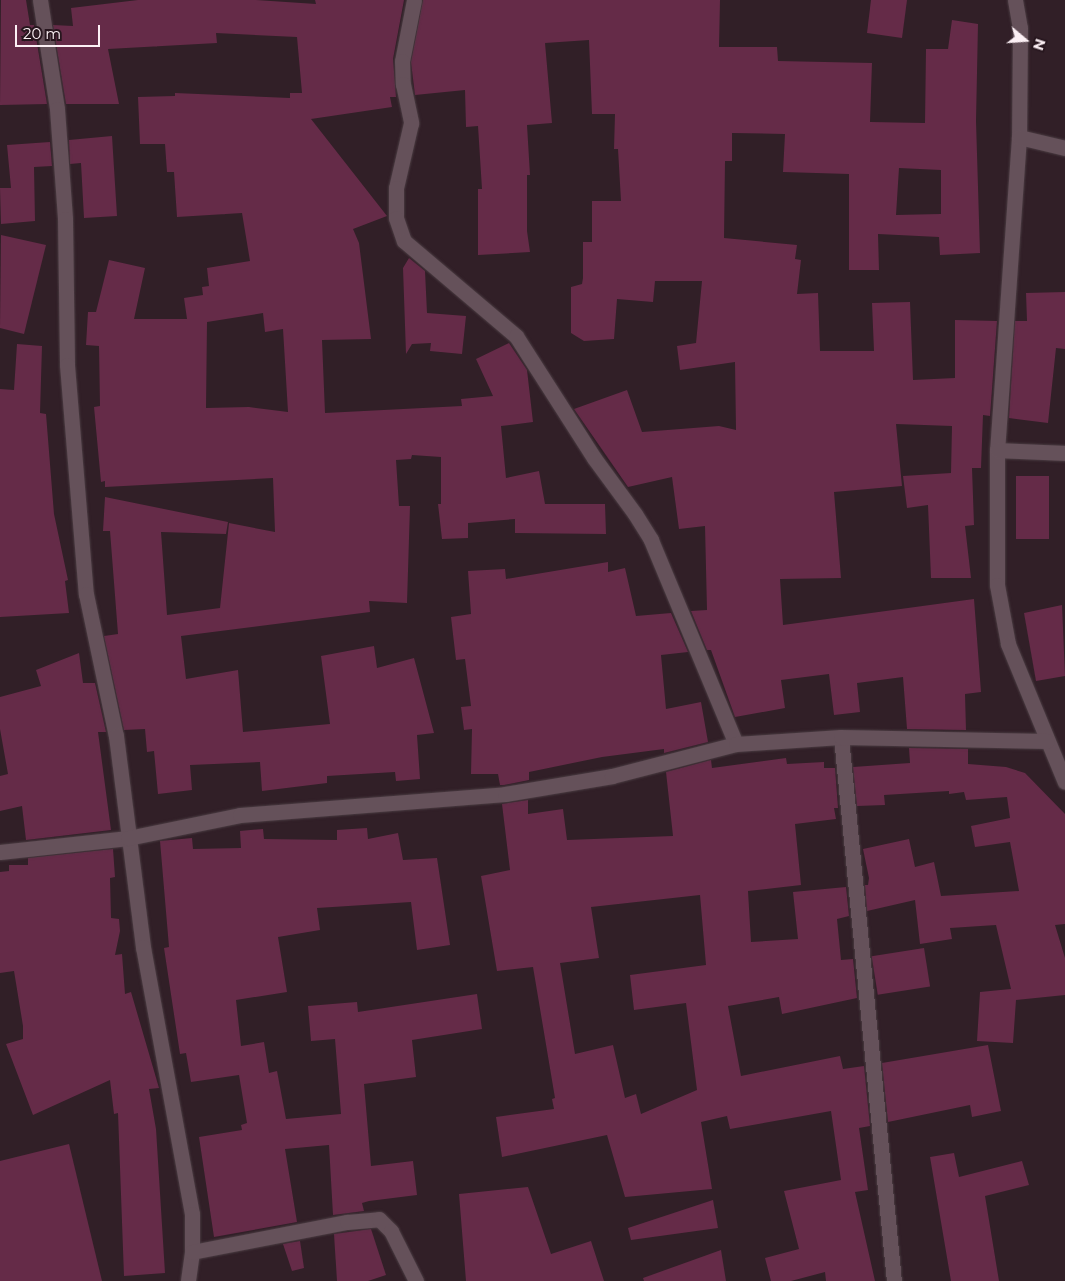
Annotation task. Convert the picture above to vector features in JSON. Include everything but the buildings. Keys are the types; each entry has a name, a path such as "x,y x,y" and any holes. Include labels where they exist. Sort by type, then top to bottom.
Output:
{"street":[{"path":"40,0 57,109 65,219 67,365 83,566 97,653 116,736 128,838 163,1068 192,1214 192,1252 188,1281"},
{"path":"414,0 402,61 403,84 411,123 396,188 396,218 404,241 516,336 594,458 635,514 651,540 736,744"},
{"path":"1015,0 1020,28 1019,137 997,450 997,585 1008,644 1048,745 1065,782"},
{"path":"1019,137 1065,148"},
{"path":"997,450 1065,453"},
{"path":"0,852 128,838 240,815 505,794 612,776 736,744 841,737 1065,747"},
{"path":"841,737 894,1281"},
{"path":"192,1252 371,1218 384,1223 391,1231 416,1281"}]}
